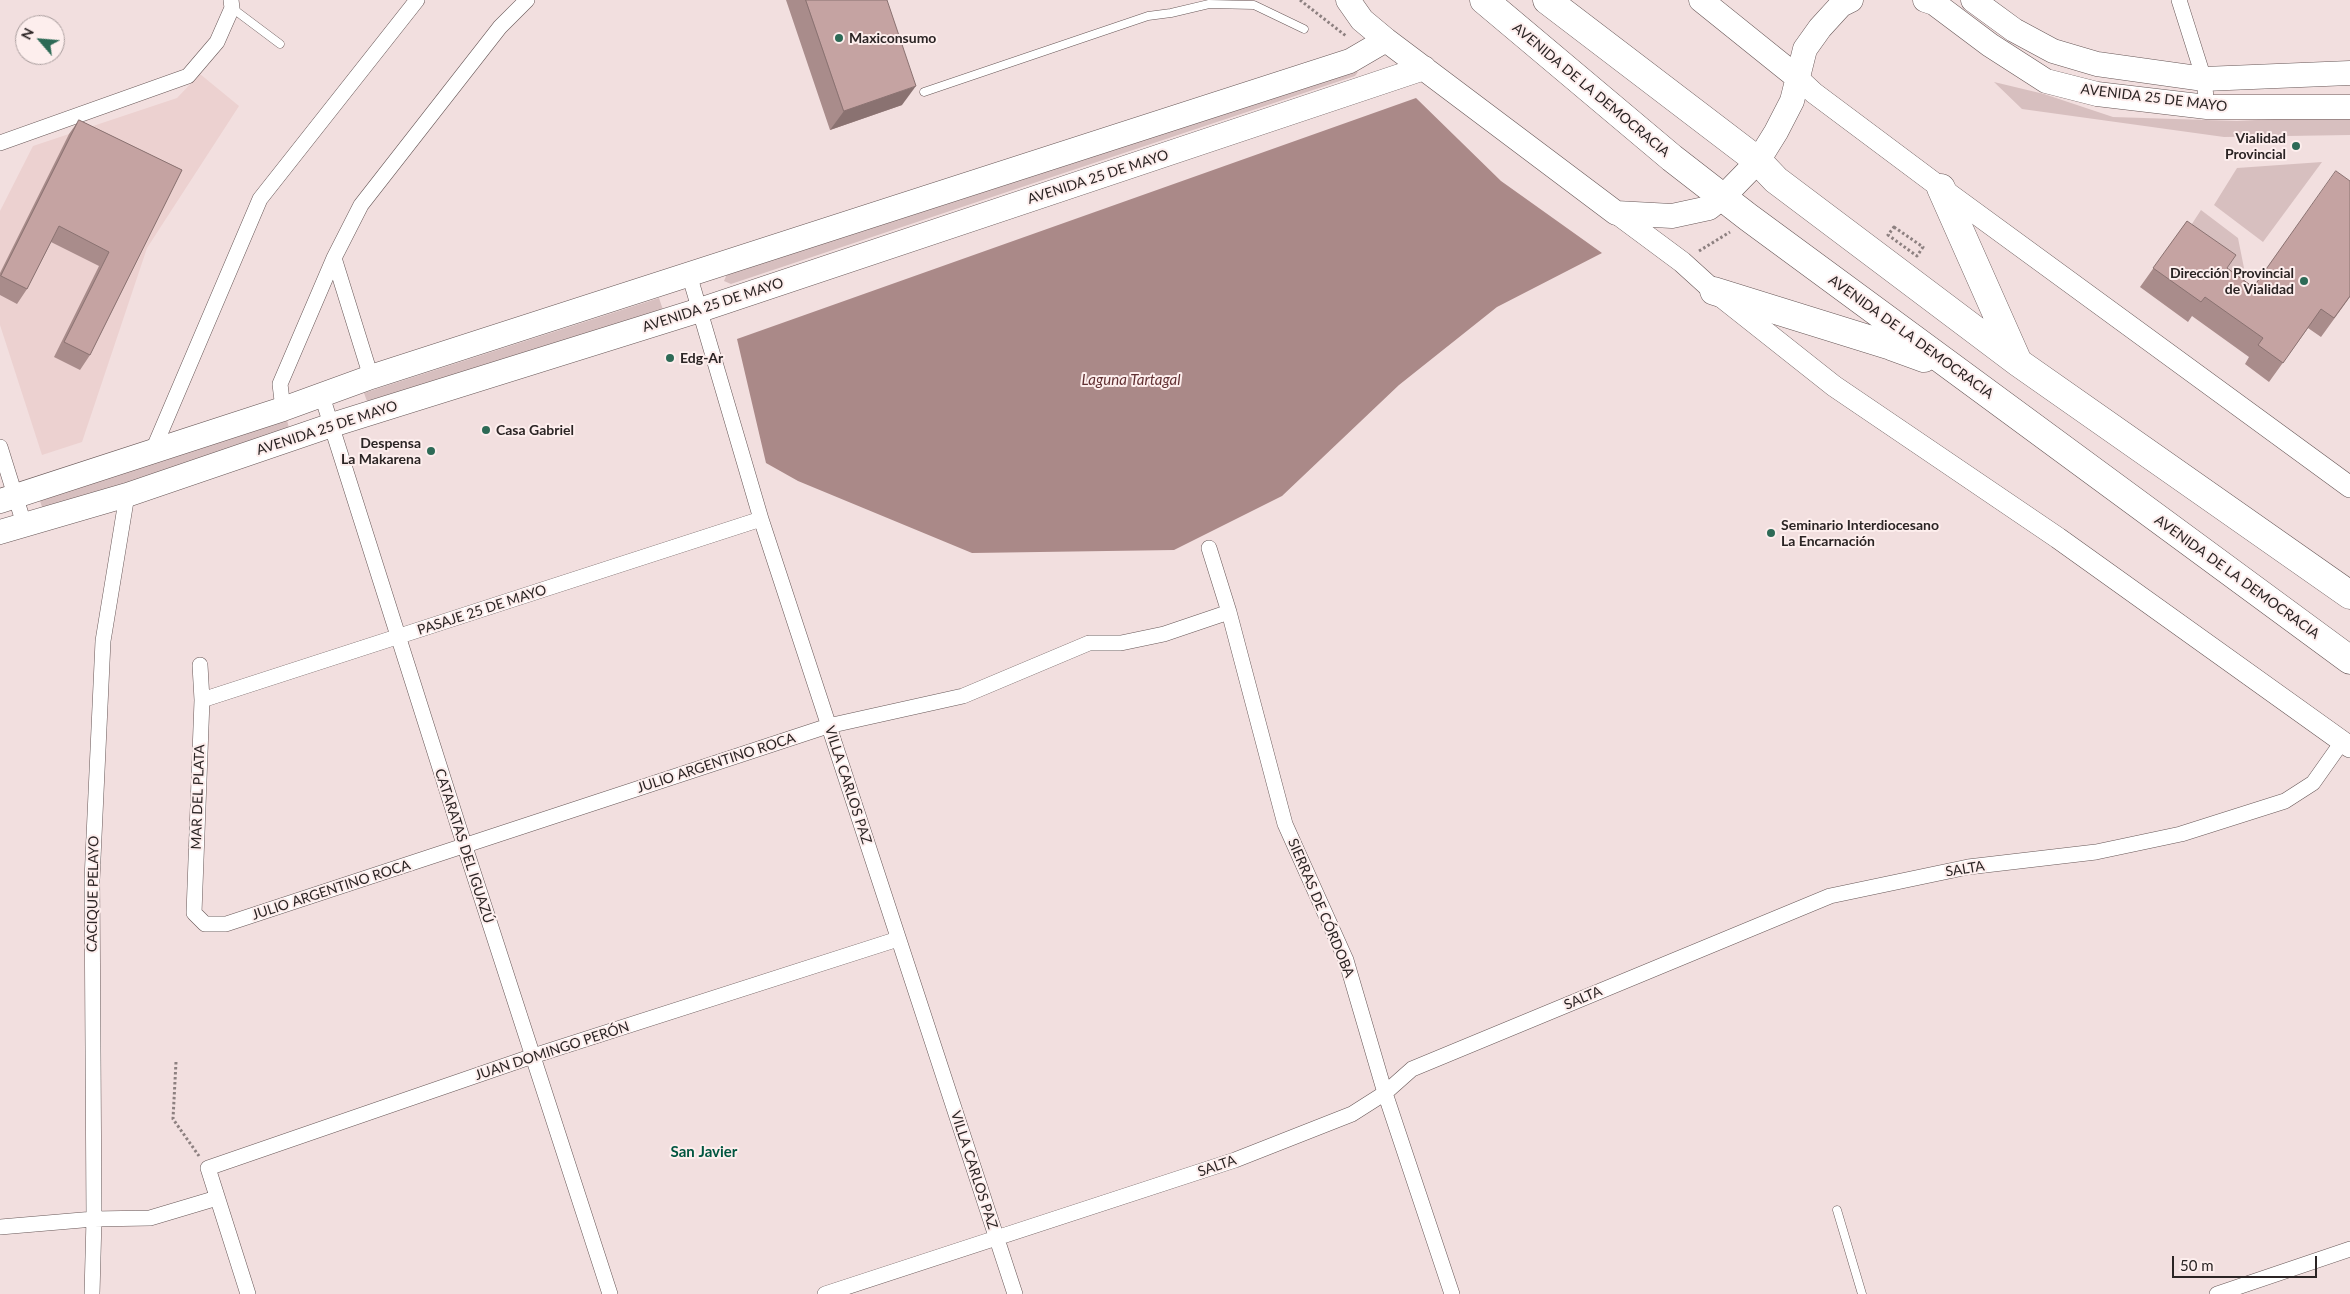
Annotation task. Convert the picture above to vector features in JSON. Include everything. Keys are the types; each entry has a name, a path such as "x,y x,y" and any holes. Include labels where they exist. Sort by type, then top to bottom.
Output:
{"highway":[{"name":"AVENIDA DE LA DEMOCRACIA","path":"1484,0 1672,158 1724,196 1748,217 2350,660"},
{"path":"1547,0 1758,160 1776,180 2019,363 2350,595"},
{"path":"1941,188 2019,363"},
{"path":"1714,291 1891,346 1956,371"}],"main road":[{"path":"1348,0 1358,31 1386,40 1616,213 1672,216 1709,208 1724,196 1758,160 1776,132 1792,101 1804,49 1841,5 1851,0"},
{"path":"1701,0 1798,78"},
{"name":"AVENIDA 25 DE MAYO","path":"1925,0 1934,3 1990,45 2046,81 2097,94 2207,107 2350,107"},
{"name":"AVENIDA 25 DE MAYO","path":"1973,0 2014,30 2053,51 2097,64 2204,79 2350,73"},
{"path":"8,498 284,409 371,378 689,274 1350,61 1386,40"},
{"name":"AVENIDA 25 DE MAYO","path":"0,532 127,495 332,426 700,310 1424,68"}],"street":[{"path":"153,450 260,198 417,0"},
{"path":"284,409 280,384 334,258 361,205 500,27 527,0"},
{"path":"1337,0 1358,31"},
{"path":"2180,0 2204,79 2207,107"},
{"path":"0,143 188,76 216,42 232,4"},
{"path":"1798,78 1814,93 1941,188 2350,487"},
{"path":"1616,213 1682,262 1714,291 1834,386 2058,538 2346,745"},
{"path":"334,258 371,378"},
{"name":"VILLA CARLOS PAZ","path":"689,274 761,519 1015,1294"},
{"name":"CATARATAS DEL IGUAZÚ","path":"322,396 464,847 610,1294"},
{"path":"0,447 8,498 24,524"},
{"name":"CACIQUE PELAYO","path":"92,1294 94,1219 92,870 104,640 127,495"},
{"name":"PASAJE 25 DE MAYO","path":"202,700 761,519"},
{"name":"SIERRAS DE CÓRDOBA","path":"1209,548 1229,612 1285,824 1346,960 1385,1093 1452,1294"},
{"name":"JULIO ARGENTINO ROCA","path":"205,924 226,924 828,726 964,696 1089,643 1121,643 1164,634 1229,612"},
{"name":"MAR DEL PLATA","path":"200,665 202,700 194,913 205,924"},
{"name":"SALTA","path":"825,1294 1235,1160 1352,1114 1385,1093 1412,1069 1830,896 1968,868 2096,852 2181,834 2285,800 2313,783 2346,745"},
{"name":"JUAN DOMINGO PERÓN","path":"208,1168 533,1056 898,939"},
{"path":"208,1168 248,1294"},
{"path":"0,1227 94,1219 150,1218 217,1198"},
{"path":"2216,1294 2350,1249"}],"lane":[{"path":"232,4 280,44"},
{"path":"924,92 1148,16 1209,4 1254,5 1304,29"},
{"path":"1837,1210 1862,1294"}],"path":[{"path":"1300,0 1358,31"},
{"path":"1894,227 1923,247 1917,256 1901,245 1888,235 1894,227"},
{"path":"1682,262 1730,232"},
{"path":"176,1062 173,1119 208,1168"}],"shaded area":[{"path":"1356,71 1358,72 1355,76 731,284 724,281 727,274"},
{"path":"200,74 239,106 147,248 82,442 42,455 0,325 0,211 33,146 177,98"},
{"path":"1994,82 2044,94 2113,117 2237,121 2350,115 2350,135 2224,137 2022,109"},
{"path":"2322,162 2263,242 2214,205 2237,168"},
{"path":"2201,210 2238,238 2244,268 2234,275 2184,236"},
{"path":"659,298 663,310 368,404 364,393"},
{"path":"287,420 290,432 43,510 39,498"}],"water":[{"name":"Laguna Tartagal","path":"1416,98 1501,181 1602,253 1497,307 1399,385 1282,496 1174,550 972,553 798,481 766,463 737,339"}],"building":[{"name":"Maxiconsumo","path":"806,0 887,0 916,86 844,111"},
{"path":"79,120 182,170 90,355 64,342 109,252 59,226 27,289 1,276"},
{"name":"Dirección Provincial de Vialidad","path":"2336,171 2350,181 2350,296 2334,318 2321,309 2283,363 2258,345 2263,338 2205,297 2201,302 2153,268 2187,221 2236,255 2227,268 2253,287"}],"place":[{"name":"Maxiconsumo","path":"839,38"},
{"name":"Vialidad Provincial","path":"2296,146"},
{"name":"Dirección Provincial de Vialidad","path":"2304,281"},
{"name":"Edg-Ar","path":"670,358"},
{"name":"Casa Gabriel","path":"486,430"},
{"name":"Despensa La Makarena","path":"431,451"},
{"name":"Seminario Interdiocesano La Encarnación","path":"1771,533"}],"district":[{"name":"San Javier","path":"704,1152"}]}
